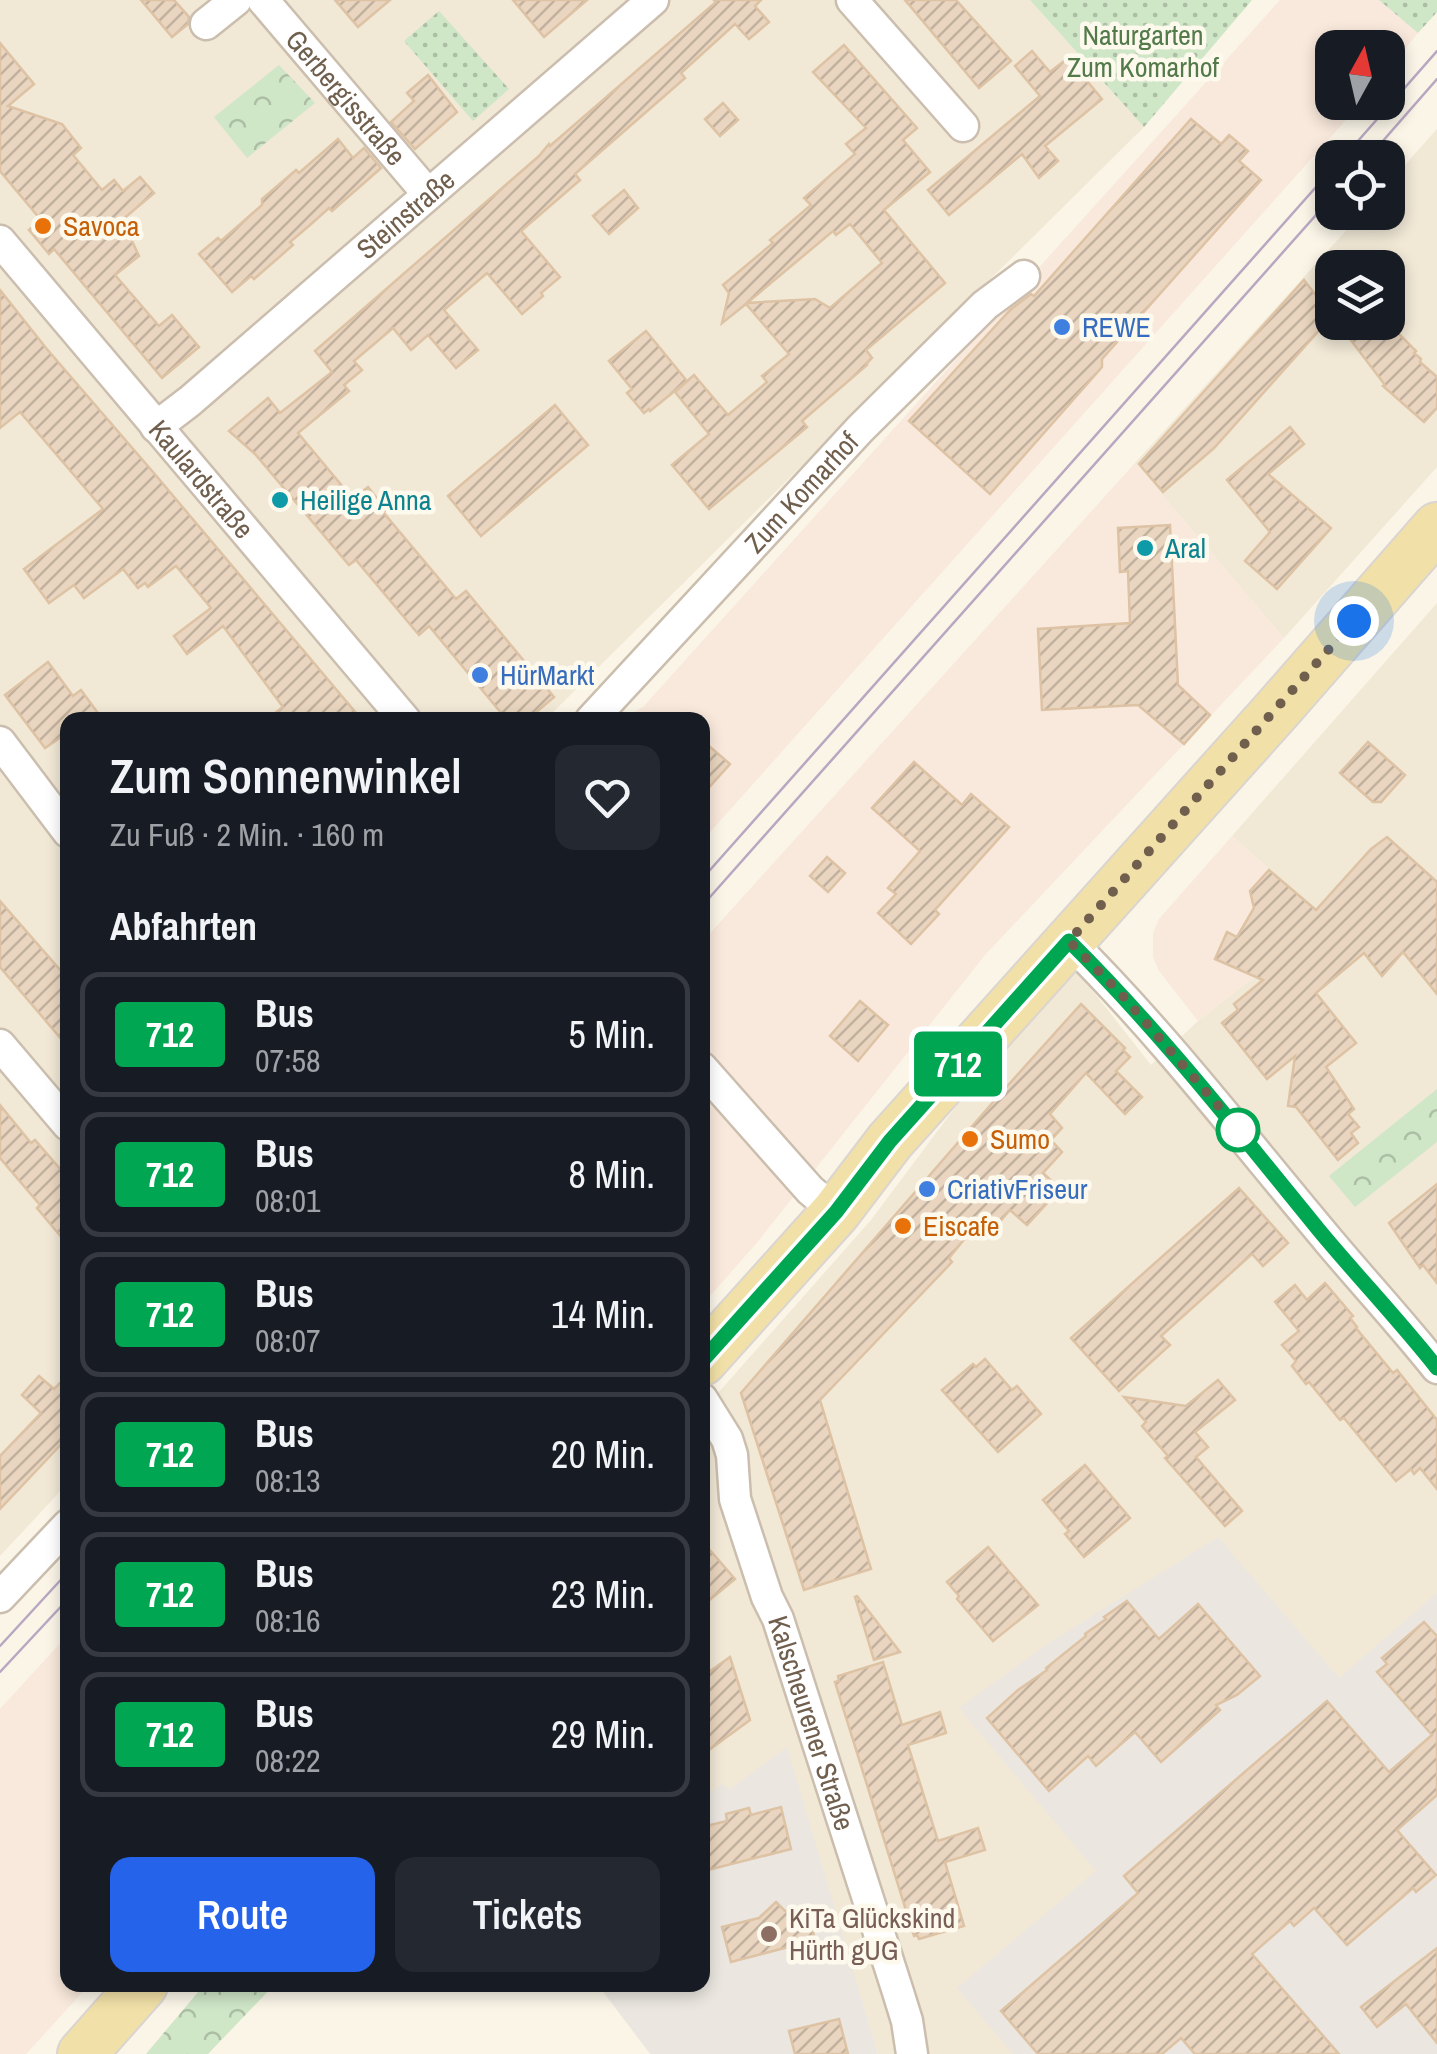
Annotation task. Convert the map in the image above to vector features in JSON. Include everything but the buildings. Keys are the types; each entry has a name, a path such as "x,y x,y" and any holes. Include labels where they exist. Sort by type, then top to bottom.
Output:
{"main road":[{"path":"710,1353 836,1212 890,1141 1437,526"},
{"path":"82,2054 137,1992"}],"street":[{"path":"206,24 236,0"},
{"name":"Gerbergisstraße","path":"262,0 428,194"},
{"name":"Steinstraße","path":"156,428 652,0"},
{"path":"852,0 963,126"},
{"name":"Kaulardstraße","path":"0,241 398,712"},
{"name":"Zum Komarhof","path":"598,712 860,429 985,305 1024,276"},
{"path":"0,742 60,821"},
{"path":"1069,941 1157,1035 1437,1368"},
{"path":"0,1045 60,1115"},
{"path":"710,1077 810,1190 836,1212"},
{"name":"Kalscheurener Straße","path":"710,1412 727,1439 735,1500 767,1597 778,1618 894,1977 912,2054"},
{"path":"0,1597 60,1533"}],"shaded area":[{"path":"0,0 1030,0 1144,127 553,712 60,712 60,1492 0,1556"},
{"path":"1280,0 1379,0 1418,33 1405,49 1405,30 1315,30 1315,120 1346,120 1328,140 1315,140 1315,155 710,832 710,712 634,712 643,707"},
{"path":"1437,129 1437,467 1284,638 1135,463 1315,265 1315,340 1405,340 1405,250 1328,250 1347,230 1405,230 1405,165"},
{"path":"1135,463 1284,638 985,955 710,1296 710,933"},
{"path":"1437,603 1437,2054 878,2054 786,1748 730,1790 710,1796 710,1402 871,1220 1067,958 1151,1065 1198,1021 1327,920 1232,836"},
{"path":"1232,836 1327,920 1198,1021 1159,971 1153,957 1153,933 1159,919"},
{"path":"1218,1537 1339,1678 1437,1593 1437,2054 1013,2054 957,1988 1096,1871 959,1708 1046,1645"},
{"path":"60,1644 60,1992 83,1992 26,2054 0,2054 0,1709"},
{"path":"787,1747 878,2054 650,2054 603,1992 710,1992 710,1793 722,1784 730,1789"}],"green space":[{"name":"Naturgarten Zum Komarhof","path":"1030,0 1252,0 1144,127"},
{"path":"1379,0 1437,0 1437,12 1418,33"},
{"path":"439,11 509,89 473,121 404,41"},
{"path":"279,65 315,103 247,158 214,117"},
{"path":"1437,1089 1437,1142 1355,1207 1329,1176"},
{"path":"198,1992 267,1992 208,2054 146,2054"}],"tram line":[{"path":"1359,140 1437,51"},
{"path":"1384,140 1437,79"},
{"path":"710,870 1315,188"},
{"path":"710,897 1315,216"},
{"path":"0,1646 60,1581"},
{"path":"0,1672 60,1608"}],"bus line":[{"name":"712","path":"710,1352 836,1212 890,1141 1069,941 1121,994 1216,1104 1437,1368"}],"place":[{"name":"Savoca","path":"43,226"},
{"name":"REWE","path":"1062,327"},
{"name":"Heilige Anna","path":"280,500"},
{"name":"Aral","path":"1145,548"},
{"name":"HürMarkt","path":"480,675"},
{"name":"Sumo","path":"970,1139"},
{"name":"CriativFriseur","path":"927,1189"},
{"name":"Eiscafe","path":"903,1226"},
{"name":"KiTa Glückskind Hürth gUG","path":"769,1934"}],"route":[{"path":"1238,1130 1121,994 1069,941 1354,621"}]}
